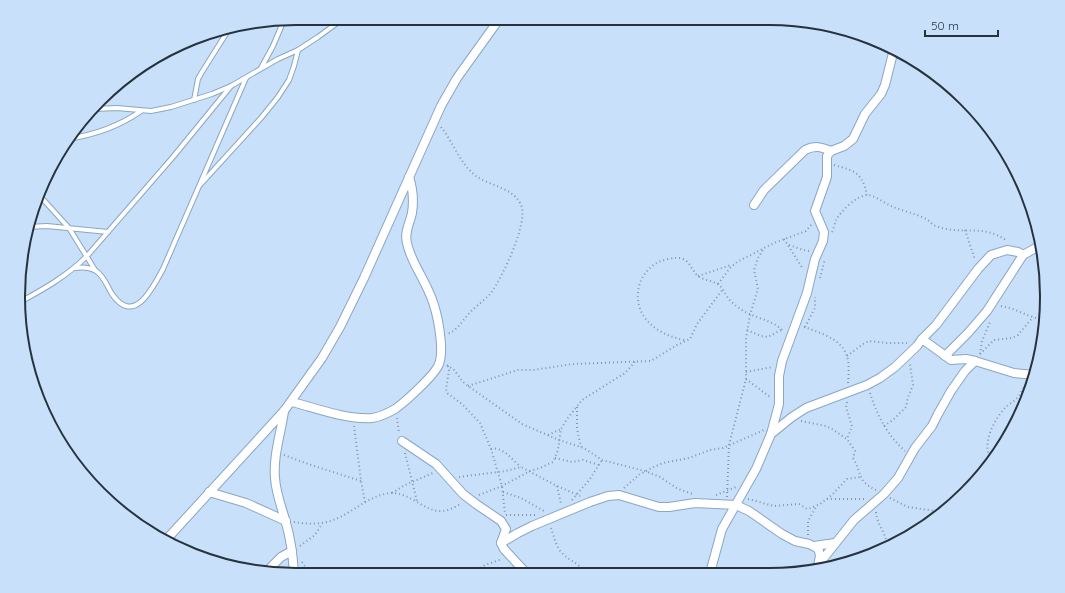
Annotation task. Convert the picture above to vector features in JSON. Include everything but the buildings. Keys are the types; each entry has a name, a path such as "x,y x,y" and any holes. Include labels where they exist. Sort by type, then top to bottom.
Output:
{"street":[{"path":"169,536 292,402 322,358 340,327 364,278 441,106 457,78 495,25"},
{"path":"711,568 722,529 756,469 772,431 779,404 780,365 807,293 810,277 823,241 824,232 817,217 816,211 827,177 827,156 831,151 844,146 853,139 865,114 881,94 885,86 893,55"},
{"path":"754,205 764,190 805,150 812,146 831,151"},
{"path":"292,402 352,417 372,418 383,415 396,408 429,378 440,363 440,334 438,322 428,290 407,245 406,232 412,211 413,198 409,177"},
{"path":"945,356 989,314 1021,254 1036,247"},
{"path":"772,431 792,417 820,402 848,393 880,378 895,367 918,346 922,339 936,325 978,269 991,255 1007,250 1021,254"},
{"path":"922,339 951,360 977,358 1014,373 1028,377"},
{"path":"821,563 854,520 875,500 884,494 903,472 910,456 932,426 958,380 977,358"},
{"path":"284,411 275,467 275,479 277,493 286,521 292,551 293,568"},
{"path":"402,441 436,464 469,500 501,521 506,529 501,543 504,549 522,568"},
{"path":"209,492 246,503 286,521"},
{"path":"501,543 548,519 590,502 608,496 619,495 659,507 695,503 736,504 795,541 812,545 836,543"},
{"path":"812,545 819,551 820,556 818,563"},
{"path":"271,567 281,557 292,551"}],"lane":[{"path":"101,109 123,108 141,111 158,109 194,100 231,86 261,68 298,50 333,25"},
{"path":"261,68 282,26"},
{"path":"194,100 198,79 226,34"},
{"path":"198,187 278,97 289,80 298,50"},
{"path":"43,199 69,228 112,294 125,307 133,307 140,302 152,288 163,269 246,78"},
{"path":"25,299 42,290 74,268 87,256 178,152 231,86"},
{"path":"77,138 114,127 141,111"},
{"path":"34,227 47,226 108,232"},
{"path":"74,268 86,267 96,270"}],"path":[{"path":"435,119 449,137 460,159 469,169 476,176 508,192 516,198 522,206 523,213 514,249 496,287 467,315 453,332 440,334"},
{"path":"827,163 858,174 863,179 867,195"},
{"path":"831,237 836,220 841,212 853,202 867,195 877,198 904,212 926,219 938,227 978,230 995,234 1014,246 1021,254"},
{"path":"698,276 733,265 764,248 806,231 817,217"},
{"path":"965,230 978,269"},
{"path":"784,239 810,277"},
{"path":"788,245 809,251 820,249"},
{"path":"727,504 729,445 746,378 745,348 750,315 758,289 754,270 755,264 764,248"},
{"path":"818,283 826,255"},
{"path":"686,341 664,334 646,319 639,303 640,285 643,276 652,265 658,262 674,258 685,260 698,276 708,282 718,284 723,289 729,300 739,308 750,315 774,324 782,330 792,332 805,327 815,308 815,293"},
{"path":"718,284 733,265"},
{"path":"468,386 518,370 533,370 573,364 651,361 690,339 697,324 723,289"},
{"path":"977,358 989,314 997,306 1002,306 1039,318"},
{"path":"998,310 1002,306"},
{"path":"977,358 994,340 1012,338 1018,335 1034,317"},
{"path":"805,327 836,341 844,348 849,370 846,407 852,426 847,439"},
{"path":"748,330 768,337 782,330"},
{"path":"847,356 869,341 887,344 900,342 906,343 922,339"},
{"path":"884,426 893,420 906,407 913,384 909,353"},
{"path":"441,356 449,370 446,389 447,393 462,404 480,423 491,448 502,486 505,514 504,526"},
{"path":"392,493 406,496 433,510 441,511 451,509 502,486 530,471 548,465 553,462 555,458 561,429 577,407 586,397 625,373 635,362"},
{"path":"447,365 454,370 468,386 522,424 559,440 580,447 602,460 645,471 660,477 678,489 695,494"},
{"path":"746,372 780,365"},
{"path":"746,378 779,404"},
{"path":"989,455 987,447 989,435 995,422 1006,406 1017,398 1026,384"},
{"path":"867,385 874,408 884,426 897,444 910,456"},
{"path":"577,407 577,429 580,447"},
{"path":"396,408 397,424 418,502"},
{"path":"352,417 365,502"},
{"path":"792,417 802,422 826,426 847,439 855,451 853,458 858,467 860,477 867,485 908,506 936,511"},
{"path":"548,435 561,429"},
{"path":"619,495 625,486 645,471 663,463 689,458 705,451 723,448 756,433 772,431"},
{"path":"491,448 502,450 521,467 590,502"},
{"path":"277,452 308,464 361,481"},
{"path":"555,458 572,462 583,460 599,465"},
{"path":"577,495 590,480 602,460"},
{"path":"286,521 322,524 335,520 365,502 378,496 392,493 412,482 436,472 447,477 474,476 521,467"},
{"path":"736,504 751,499 770,505 782,506 797,503 807,509 816,506 827,499 847,480 860,477"},
{"path":"557,486 561,505"},
{"path":"503,492 521,498 548,514 505,514"},
{"path":"827,499 875,500 876,516 886,535 887,541"},
{"path":"812,545 807,526 816,506"},
{"path":"548,519 562,554 582,568"},
{"path":"292,551 315,535 322,524"},
{"path":"480,568 511,556"}]}
